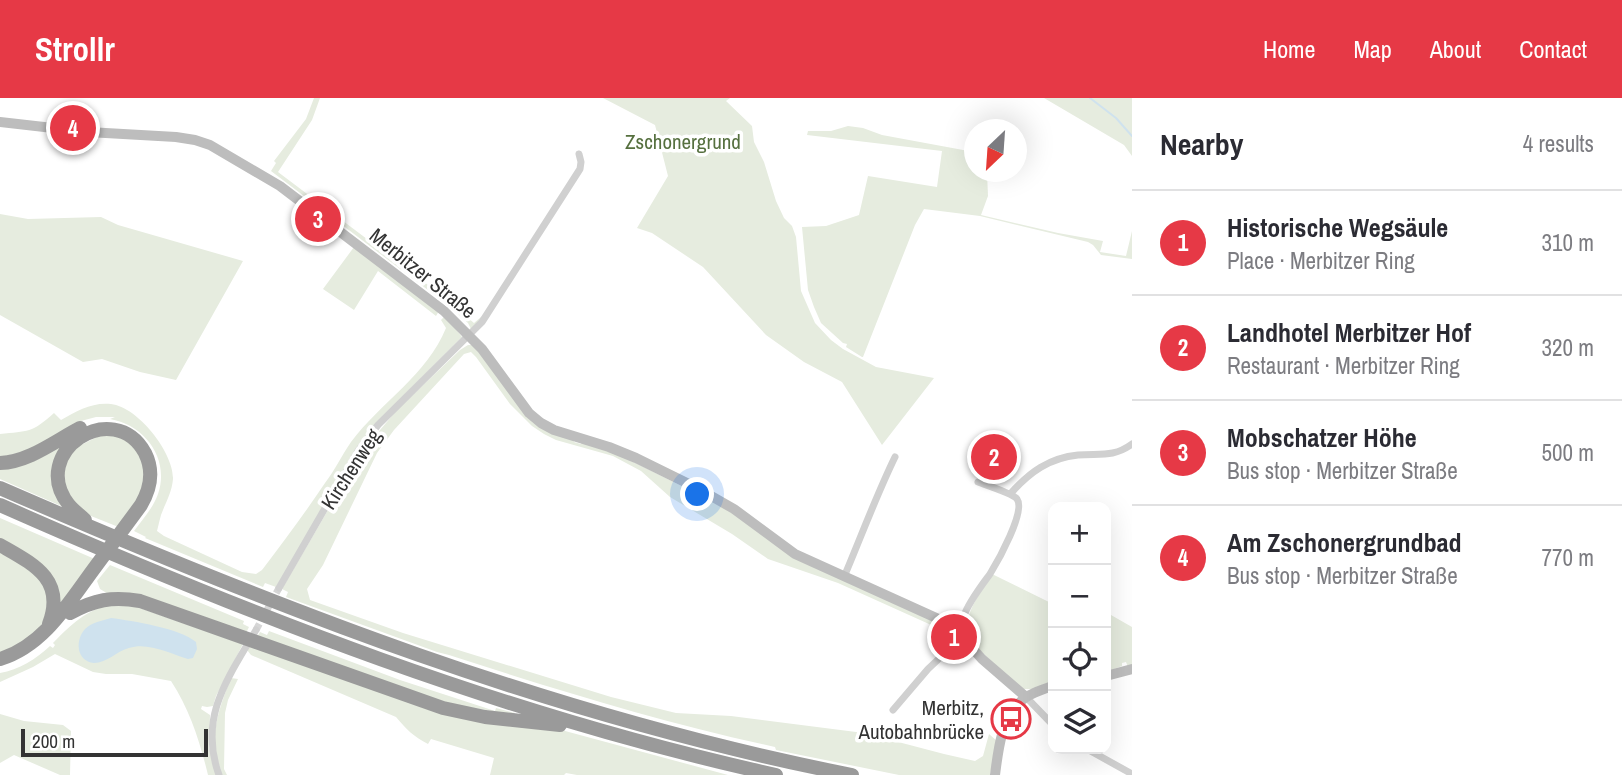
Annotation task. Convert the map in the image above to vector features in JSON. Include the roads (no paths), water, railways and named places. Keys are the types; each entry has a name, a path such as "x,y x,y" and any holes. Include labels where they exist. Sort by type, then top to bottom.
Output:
{"highway":[{"path":"0,463 27,456 97,422 131,429 145,441 158,470 151,503 47,642 15,663 0,667"},
{"path":"0,659 29,645 59,616 141,505 149,488 151,469 142,448 129,436 102,429 76,439 64,454 58,476 60,488 68,504 104,533"},
{"path":"0,488 128,543 338,627 504,684 688,738 852,775"},
{"path":"0,505 101,550 332,642 444,682 593,728 776,775"},
{"path":"0,545 27,561 48,581 53,591 54,603 47,628"},
{"path":"70,613 93,602 107,599 140,601 251,636 424,702 455,711 485,717 593,728"}],"street":[{"name":"Merbitzer Straße","path":"0,122 88,132 176,137 210,145 280,186 444,311 470,336 482,322 580,169 579,154"},
{"path":"470,336 541,423 636,458 699,489 734,509 795,554 943,621 1048,720"},
{"name":"Kirchenweg","path":"279,588 358,451 378,425 470,336"},
{"path":"1011,493 1021,482 1052,460 1079,455 1109,455 1132,444"},
{"path":"845,577 895,457"},
{"path":"893,710 928,669 962,637 964,615 992,570 1020,511 1017,498 1011,493 978,482"},
{"path":"943,621 964,615"},
{"path":"219,775 212,748 214,711 228,676 251,636"},
{"path":"1111,675 1132,669"},
{"path":"995,774 998,751 1016,705 1026,697 1048,689"},
{"path":"1096,754 1132,774"}],"water":[{"path":"111,618 179,633 196,642 197,649 193,658 188,659 144,646 125,650 99,662 88,661 79,649 82,634 91,625"}],"waterway":[{"path":"1090,98 1116,118 1132,136"}],"tunnel":[{"path":"256,630 279,588"}],"place":[{"name":"Am Zschonergrundbad","path":"73,128"},
{"name":"Mobschatzer Höhe","path":"318,219"},
{"name":"Landhotel Merbitzer Hof","path":"994,457"},
{"name":"Historische Wegsäule","path":"954,637"},
{"name":"Merbitz, Autobahnbrücke","path":"1011,719"}],"park label":[{"name":"Zschonergrund","path":"683,141"}]}
